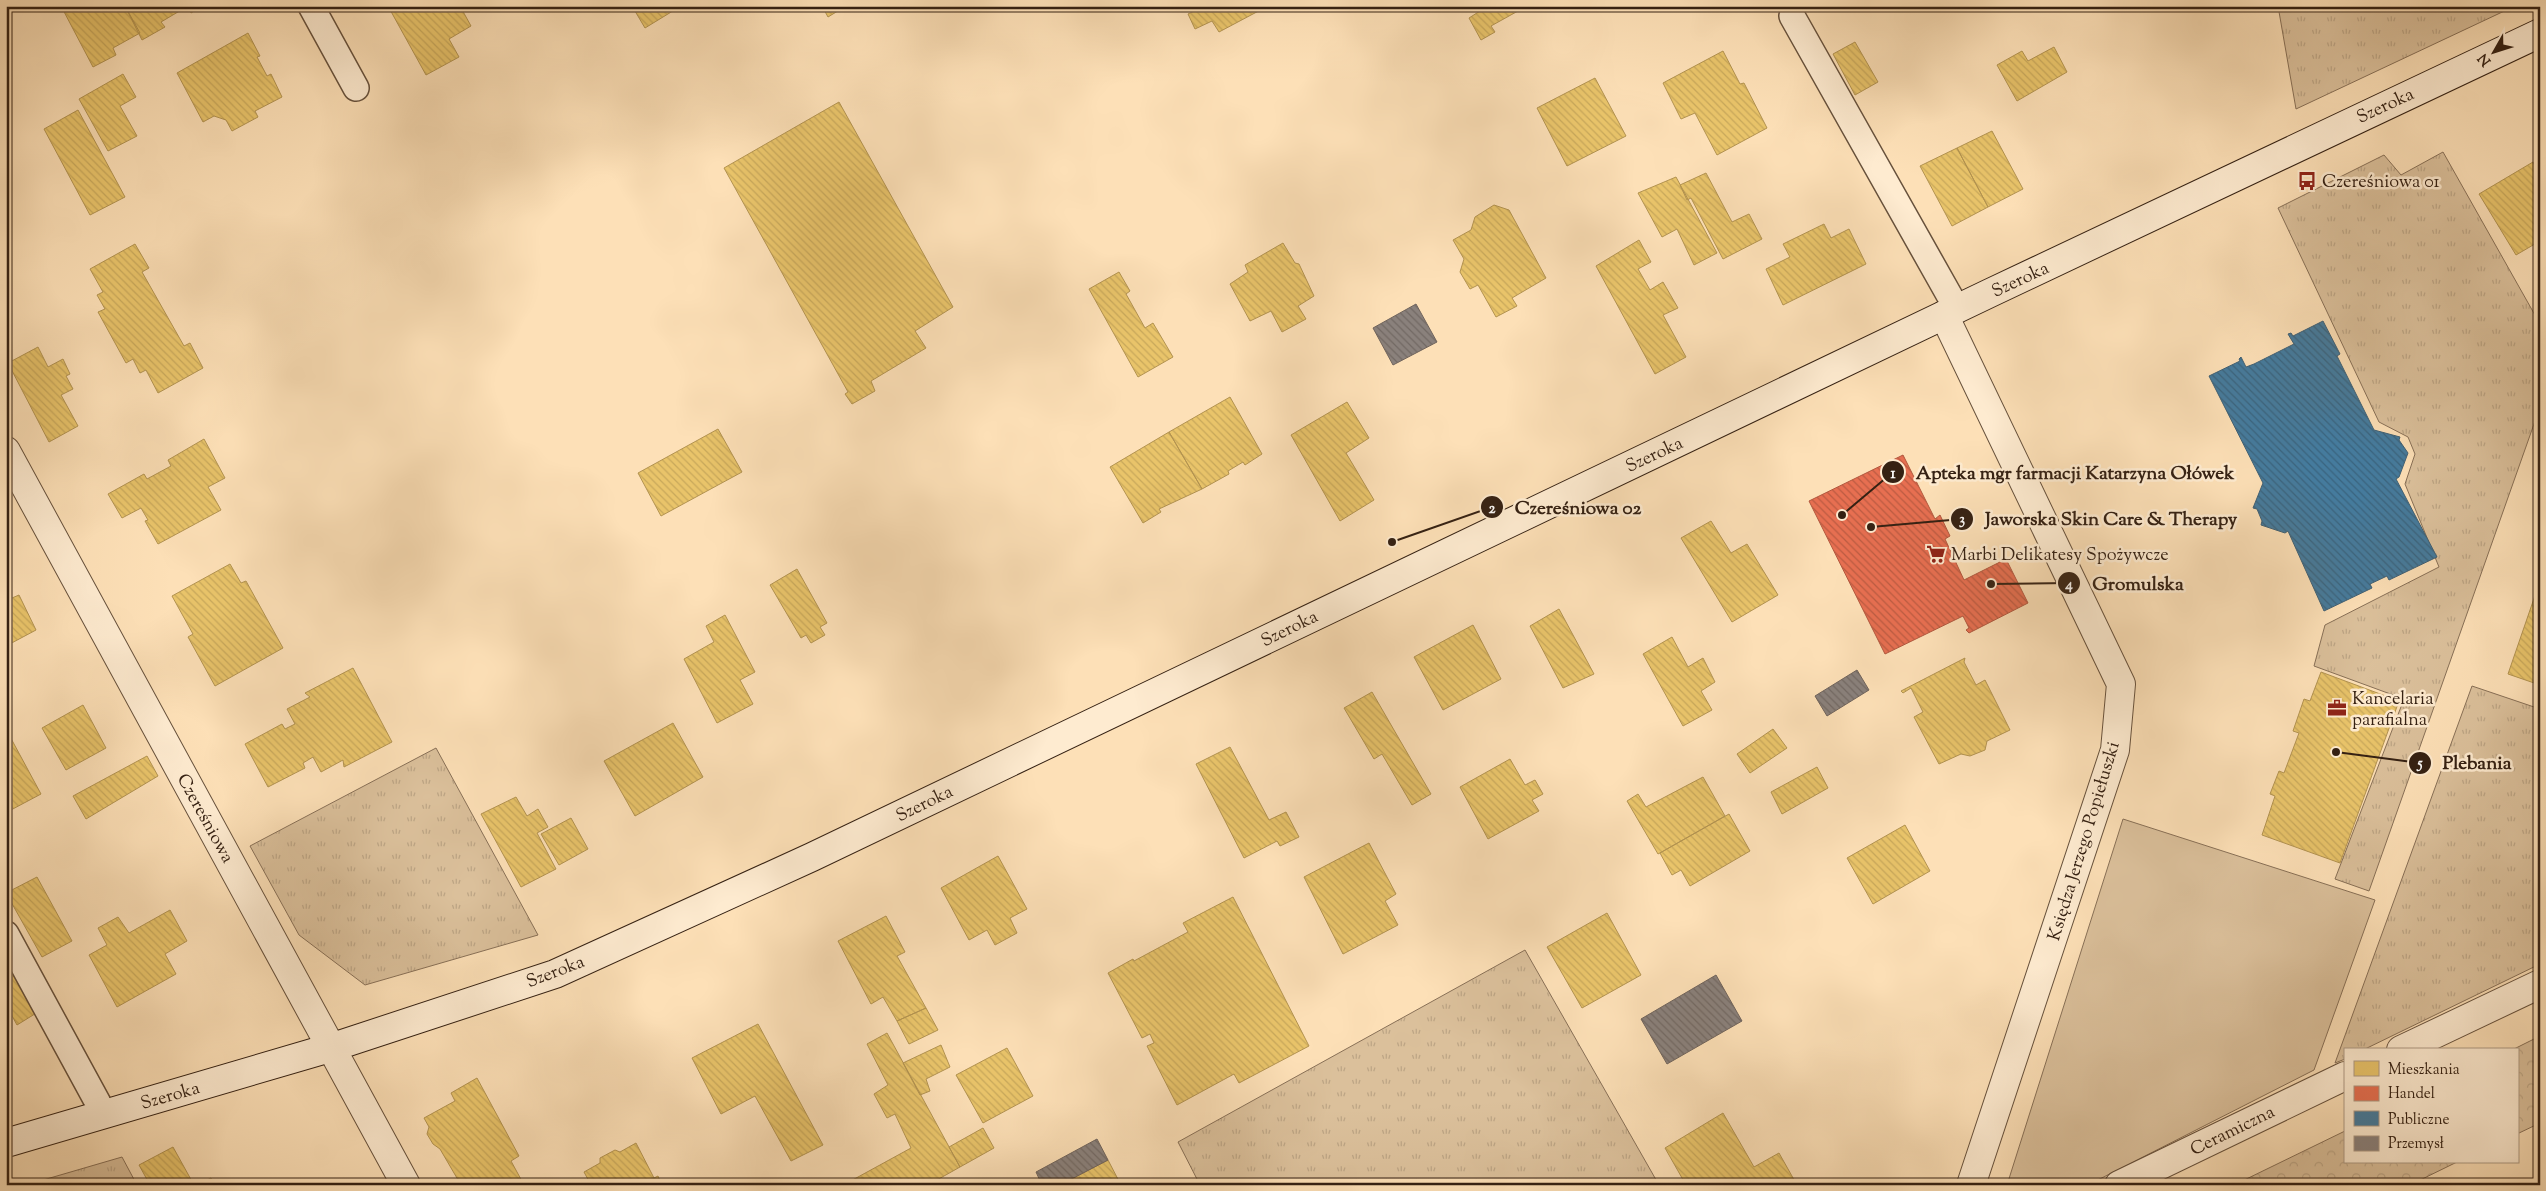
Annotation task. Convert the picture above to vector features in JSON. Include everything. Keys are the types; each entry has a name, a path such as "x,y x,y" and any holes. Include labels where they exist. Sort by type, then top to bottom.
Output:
{"street":[{"name":"Szeroka","path":"6,1143 333,1047 555,974 812,857 1950,312 2540,33"},
{"name":"Księdza Jerzego Popiełuszki","path":"1950,312 2121,684 2115,750 1972,1185"},
{"name":"Czereśniowa","path":"6,451 333,1047 406,1185"},
{"path":"2405,1048 2540,984"},
{"name":"Ceramiczna","path":"2119,1185 2344,1076"}],"lane":[{"path":"311,6 356,88"},
{"path":"1792,16 1950,312"},
{"path":"6,934 104,1114"}],"green space":[{"path":"2278,6 2515,6 2296,109"},
{"path":"2443,152 2540,324 2540,407 2369,891 2335,879 2404,699 2314,666 2325,625 2439,567 2405,484 2415,454 2408,437 2379,422 2278,208 2384,155 2401,175"},
{"path":"2472,686 2540,709 2540,964 2367,1048 2344,1048 2344,1059 2335,1063"},
{"path":"436,748 538,935 365,985 299,935 250,846"},
{"path":"2123,819 2375,900 2314,1070 2088,1185 2007,1185"},
{"path":"1525,950 1659,1185 1200,1185 1178,1142"},
{"path":"2540,1036 2540,1123 2518,1134 2518,1048 2516,1048"},
{"path":"2344,1131 2344,1164 2453,1164 2410,1185 2234,1185"},
{"path":"122,1157 137,1185 26,1185"}],"building: Mieszkania":[{"path":"61,6 125,6 140,33 113,48 116,55 93,67"},
{"path":"125,6 188,6 161,22 165,27 142,40"},
{"path":"188,6 202,6 191,13"},
{"path":"388,6 460,6 471,26 449,39 459,57 426,75"},
{"path":"632,6 681,6 645,28"},
{"path":"822,6 846,6 828,17"},
{"path":"1204,6 1268,6 1219,32 1212,21 1195,29 1188,14"},
{"path":"1477,6 1527,6 1491,26 1495,32 1481,40 1469,18 1480,11"},
{"path":"248,33 260,56 257,57 267,76 271,74 282,97 255,111 258,117 232,131 226,120 214,116 203,122 177,73"},
{"path":"1855,42 1878,82 1855,95 1833,54"},
{"path":"2054,47 2067,72 2017,101 1997,65 2022,51 2028,61"},
{"path":"1723,51 1740,84 1744,83 1767,128 1717,155 1695,113 1681,119 1663,83"},
{"path":"123,74 136,97 120,106 137,136 108,151 79,99"},
{"path":"1595,78 1626,136 1567,166 1537,108"},
{"path":"839,102 953,307 915,331 926,348 871,381 875,391 852,404 845,394 848,392 724,168"},
{"path":"78,110 125,197 90,215 44,129"},
{"path":"1992,131 2023,189 1988,207 1957,148"},
{"path":"1957,148 1988,207 1952,226 1920,166"},
{"path":"2533,162 2540,173 2540,241 2516,255 2479,194"},
{"path":"1706,173 1732,222 1749,214 1762,239 1723,259 1691,198 1687,200 1680,185"},
{"path":"1676,177 1717,253 1694,265 1677,229 1662,237 1638,193"},
{"path":"1494,205 1509,210 1546,278 1512,298 1517,306 1496,317 1478,285 1470,289 1460,272 1464,259 1453,240 1471,230 1475,217"},
{"path":"1824,224 1831,238 1849,229 1866,264 1783,305 1766,269 1790,257 1783,244"},
{"path":"1639,240 1651,262 1638,269 1650,290 1663,282 1678,308 1663,315 1686,357 1655,374 1596,266"},
{"path":"1283,243 1295,263 1299,264 1314,296 1298,306 1306,319 1282,332 1271,311 1250,321 1230,284 1248,272 1245,265"},
{"path":"135,244 149,268 142,272 184,346 190,343 203,368 158,393 146,370 140,373 133,359 126,363 98,312 105,309 97,295 103,292 90,269"},
{"path":"1119,272 1130,291 1126,294 1145,328 1153,323 1173,357 1138,377 1089,289"},
{"path":"38,347 48,367 63,359 70,374 66,376 73,389 61,395 78,426 49,442 8,363"},
{"path":"1230,397 1262,454 1245,465 1243,462 1228,471 1229,474 1202,489 1169,432"},
{"path":"1347,402 1369,438 1346,453 1374,500 1340,521 1291,435"},
{"path":"718,429 742,472 661,516 638,473"},
{"path":"1169,432 1202,489 1159,509 1161,512 1143,523 1110,467"},
{"path":"204,439 225,478 208,487 221,510 158,544 145,521 148,520 141,508 122,518 108,494 144,474 147,479 171,466 168,460"},
{"path":"1711,521 1731,553 1747,544 1778,595 1732,622 1681,538"},
{"path":"230,564 241,583 246,581 283,648 215,686 188,637 193,634 172,596"},
{"path":"797,569 827,623 820,627 825,635 811,643 806,635 801,638 770,585"},
{"path":"2540,581 2540,685 2508,674"},
{"path":"6,587 12,598 19,595 36,630 6,646"},
{"path":"1559,609 1594,674 1563,688 1530,626"},
{"path":"725,615 755,672 740,680 753,704 717,723 684,659 714,642 706,626"},
{"path":"1473,625 1501,679 1443,710 1414,657"},
{"path":"1672,637 1688,667 1703,658 1715,682 1701,691 1712,710 1683,726 1643,654"},
{"path":"1965,658 1964,662 1976,685 1985,680 2010,730 1987,741 1985,750 1970,756 1961,754 1939,764 1914,717 1923,712 1911,688 1903,693 1901,691"},
{"path":"353,668 392,742 344,767 343,760 321,772 313,757 303,763 305,768 268,787 245,744 282,724 285,729 295,724 287,709 310,697 305,693"},
{"path":"2321,672 2399,701 2340,863 2262,835 2275,796 2270,794 2279,771 2284,773 2299,733 2293,731 2304,699 2310,701"},
{"path":"1372,692 1431,794 1412,805 1382,754 1374,759 1344,708"},
{"path":"83,705 106,748 66,770 42,728"},
{"path":"673,723 703,777 635,816 604,761"},
{"path":"1773,729 1787,748 1750,773 1737,754"},
{"path":"7,731 41,794 9,811 6,806"},
{"path":"1230,747 1269,820 1286,812 1299,837 1280,846 1277,841 1244,858 1196,764"},
{"path":"147,756 158,776 86,819 73,796"},
{"path":"1510,759 1525,785 1535,780 1543,794 1532,800 1539,811 1488,839 1460,787"},
{"path":"1817,767 1828,788 1782,814 1771,792"},
{"path":"1703,777 1725,816 1658,854 1627,801 1638,794 1646,807"},
{"path":"516,797 527,816 538,809 548,827 537,833 556,869 521,887 481,814"},
{"path":"1729,814 1750,851 1690,886 1681,870 1672,875 1660,853"},
{"path":"571,818 588,849 559,865 541,834"},
{"path":"1905,825 1930,871 1873,904 1847,858"},
{"path":"1369,843 1396,894 1385,901 1398,925 1343,954 1304,877"},
{"path":"998,856 1027,909 1010,918 1017,933 995,945 987,930 969,940 941,888"},
{"path":"37,877 72,941 42,957 6,893"},
{"path":"1233,897 1309,1046 1239,1083 1234,1074 1177,1105 1147,1046 1154,1043 1150,1034 1142,1038 1108,973 1188,932 1183,923"},
{"path":"170,910 187,941 165,954 176,974 117,1007 89,955 107,945 98,928 118,917 129,933"},
{"path":"1607,913 1641,975 1582,1008 1547,947"},
{"path":"886,916 905,952 897,956 926,1008 897,1021 883,997 871,1004 838,941"},
{"path":"6,954 38,1012 17,1025 6,1005"},
{"path":"926,1008 938,1030 909,1044 897,1021"},
{"path":"758,1024 823,1145 791,1161 755,1096 721,1114 692,1058"},
{"path":"887,1033 960,1167 928,1185 847,1183 911,1148 895,1114 887,1118 874,1094 888,1085 867,1044"},
{"path":"941,1045 950,1067 926,1079 930,1091 920,1095 903,1063"},
{"path":"1007,1048 1033,1096 983,1123 956,1075"},
{"path":"477,1078 519,1156 511,1161 523,1183 519,1185 461,1185 440,1149 433,1144 427,1134 429,1127 424,1118 455,1101 451,1093"},
{"path":"1723,1113 1754,1167 1779,1153 1797,1185 1686,1185 1665,1148"},
{"path":"983,1128 994,1148 960,1167 949,1147"},
{"path":"636,1143 654,1178 658,1176 662,1185 591,1185 584,1172 600,1163 600,1158 615,1150 620,1152"},
{"path":"173,1147 194,1185 150,1185 139,1165"},
{"path":"1108,1160 1121,1185 1060,1185"},
{"path":"211,1178 215,1185 198,1185"}],"building: Handel":[{"path":"1903,455 1935,519 1940,515 1950,536 1945,539 1964,580 2006,559 2028,603 1969,633 1966,630 1969,628 1963,616 1885,654 1809,501"}],"building: Publiczne":[{"path":"2323,321 2340,354 2337,356 2374,430 2400,437 2399,440 2408,453 2399,477 2396,479 2437,557 2389,580 2387,576 2370,584 2372,588 2324,611 2288,531 2285,533 2261,525 2262,521 2257,509 2253,508 2263,483 2209,376 2240,361 2241,357 2246,367 2254,364 2294,344 2288,334 2291,333 2293,336"}],"building: Przemysł":[{"path":"1416,304 1437,342 1393,365 1373,328"},
{"path":"1857,670 1869,690 1827,716 1815,696"},
{"path":"1716,975 1742,1021 1667,1064 1641,1019"},
{"path":"1097,1139 1108,1160 1060,1185 1042,1185 1036,1172"}],"place":[{"name":"Czereśniowa 01","path":"2307,181"},
{"name":"Apteka mgr farmacji Katarzyna Ołówek","path":"1842,515"},
{"name":"Jaworska Skin Care & Therapy","path":"1871,527"},
{"name":"Czereśniowa 02","path":"1392,542"},
{"name":"Marbi Delikatesy Spożywcze","path":"1936,554"},
{"name":"Gromulska","path":"1991,584"},
{"name":"Kancelaria parafialna","path":"2337,708"},
{"name":"Plebania","path":"2336,752"}]}
